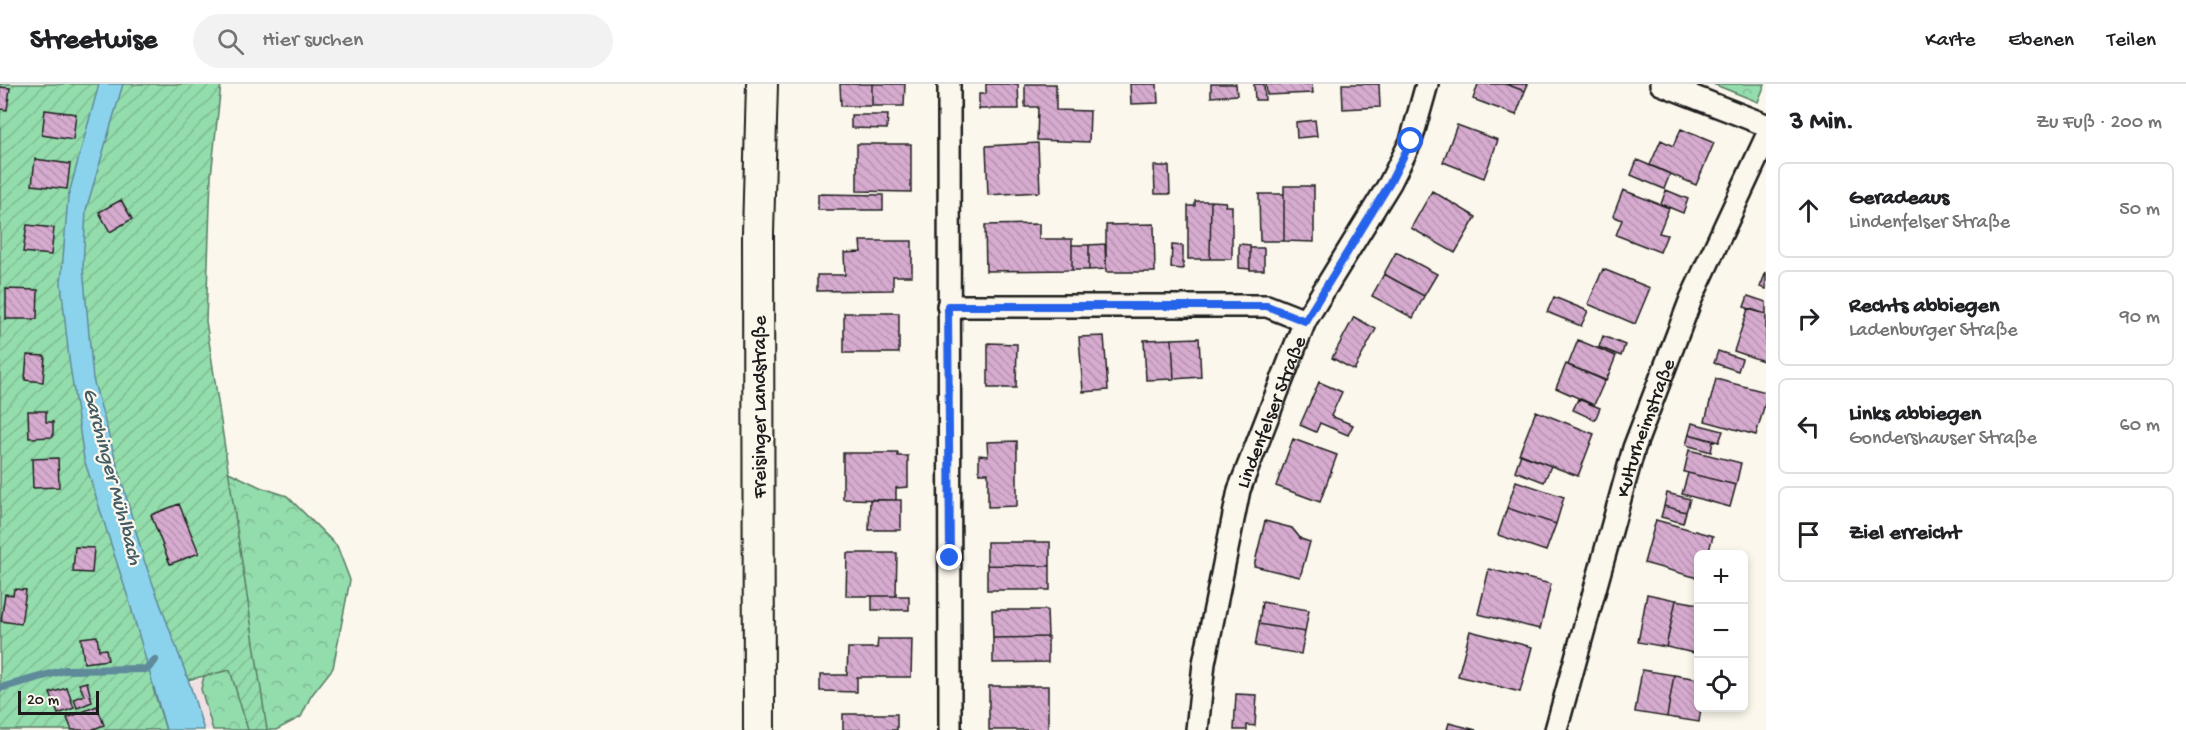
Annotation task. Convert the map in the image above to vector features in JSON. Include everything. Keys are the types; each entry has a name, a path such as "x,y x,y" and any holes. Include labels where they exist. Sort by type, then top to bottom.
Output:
{"main road":[{"name":"Freisinger Landstraße","path":"759,730 758,245 762,84"}],"street":[{"path":"948,84 950,730"},
{"name":"Lindenfelser Straße","path":"1197,730 1204,663 1239,490 1305,321 1390,183 1411,141 1427,84"},
{"path":"1661,84 1766,125"},
{"name":"Kulturheimstraße","path":"1556,730 1634,448 1691,299 1766,138"},
{"path":"948,306 1267,306 1305,321"}],"shaded area":[{"path":"231,670 248,730 204,730 189,682"}],"green space":[{"path":"0,84 221,84 211,176 206,321 267,730 248,730 230,670 153,688 166,730 0,730"},
{"path":"1713,84 1765,84 1758,102"},
{"path":"214,465 260,487 287,496 337,546 350,580 333,668 311,696 301,717 276,730 213,730 201,689 210,650"}],"water":[{"path":"99,84 123,84 86,210 83,267 93,379 144,560 189,682 204,730 166,730 130,604 84,459 69,359 61,283 68,197"}],"building":[{"path":"840,84 872,84 872,106 841,106"},
{"path":"872,84 905,84 904,106 872,106"},
{"path":"986,84 1018,84 1019,109 979,109 979,94 986,94"},
{"path":"1025,84 1056,84 1056,110 1090,111 1089,142 1037,140 1038,107 1025,107"},
{"path":"1130,84 1157,84 1158,103 1131,104"},
{"path":"1211,84 1236,84 1237,95 1211,97"},
{"path":"1254,84 1264,84 1265,100 1255,100"},
{"path":"1266,84 1312,84 1313,93 1267,95"},
{"path":"1342,84 1379,84 1380,107 1343,109"},
{"path":"1478,84 1505,84 1525,91 1516,115 1473,99"},
{"path":"1505,84 1528,84 1525,91"},
{"path":"0,87 10,88 7,110 0,109"},
{"path":"45,110 76,114 73,140 42,135"},
{"path":"851,115 888,115 887,129 851,128"},
{"path":"1315,120 1317,136 1297,138 1296,122"},
{"path":"1457,125 1498,140 1484,178 1443,162"},
{"path":"1681,129 1714,143 1696,185 1650,165 1661,140 1673,146"},
{"path":"1038,143 1040,192 988,195 986,146"},
{"path":"857,144 911,144 911,192 857,191"},
{"path":"35,159 70,164 67,189 32,185"},
{"path":"1637,160 1670,174 1664,189 1631,175"},
{"path":"1154,166 1169,166 1170,194 1155,194"},
{"path":"1284,186 1314,186 1314,242 1284,241"},
{"path":"1623,190 1669,208 1659,233 1667,235 1660,252 1616,235 1622,220 1613,216"},
{"path":"1666,190 1688,199 1683,213 1661,204"},
{"path":"1432,191 1476,217 1455,253 1411,228"},
{"path":"818,194 883,195 883,210 818,210"},
{"path":"1259,194 1284,194 1284,241 1260,241"},
{"path":"121,200 132,219 110,232 99,212"},
{"path":"1195,201 1211,201 1210,259 1188,259 1188,206 1195,206"},
{"path":"1211,201 1226,202 1225,206 1232,206 1232,259 1210,259"},
{"path":"1039,224 1039,239 1072,239 1072,270 986,271 985,225"},
{"path":"1154,224 1155,272 1106,272 1106,225"},
{"path":"27,225 54,228 51,255 23,252"},
{"path":"860,241 912,241 912,276 893,276 893,290 817,291 817,275 845,275 844,253 861,252"},
{"path":"1105,244 1106,269 1089,270 1089,245"},
{"path":"1239,244 1250,245 1250,269 1239,268"},
{"path":"1072,245 1089,245 1089,270 1072,270"},
{"path":"1172,245 1183,246 1183,269 1171,268"},
{"path":"1250,248 1264,248 1264,270 1250,270"},
{"path":"1396,252 1437,274 1424,296 1384,274"},
{"path":"1603,269 1650,288 1635,324 1588,304"},
{"path":"1766,272 1766,289 1760,287"},
{"path":"1384,274 1424,296 1413,318 1372,296"},
{"path":"6,289 38,290 37,319 6,319"},
{"path":"1748,296 1766,302 1766,314 1744,307"},
{"path":"1554,297 1588,311 1581,326 1547,312"},
{"path":"1748,309 1766,314 1766,362 1734,351"},
{"path":"844,313 899,313 899,353 844,353"},
{"path":"1354,317 1376,329 1354,370 1332,358"},
{"path":"1104,336 1108,390 1083,392 1079,337"},
{"path":"1603,336 1625,345 1621,356 1599,347"},
{"path":"1199,338 1201,377 1174,379 1172,339"},
{"path":"1172,339 1174,379 1146,380 1144,340"},
{"path":"1578,340 1616,356 1606,381 1568,365"},
{"path":"988,343 1017,344 1016,388 988,388"},
{"path":"1718,351 1742,359 1738,371 1714,363"},
{"path":"27,355 45,356 43,382 25,380"},
{"path":"1566,364 1605,380 1594,405 1556,388"},
{"path":"1716,379 1766,392 1766,400 1756,435 1705,421"},
{"path":"1319,382 1342,392 1331,416 1353,425 1348,435 1320,423 1316,432 1300,425"},
{"path":"1578,399 1600,408 1595,420 1573,410"},
{"path":"28,411 46,411 46,422 53,422 53,437 29,438"},
{"path":"1536,411 1594,434 1578,476 1519,454"},
{"path":"1692,423 1723,431 1719,442 1689,434"},
{"path":"1689,434 1713,441 1711,452 1686,445"},
{"path":"1293,439 1337,455 1320,502 1276,486"},
{"path":"1017,441 1017,506 988,507 988,473 979,473 979,455 988,456 987,442"},
{"path":"1689,450 1741,463 1736,485 1684,472"},
{"path":"843,453 898,453 898,456 908,456 908,487 896,488 896,500 843,499"},
{"path":"1521,454 1551,466 1544,482 1515,471"},
{"path":"58,458 59,487 33,488 32,459"},
{"path":"1688,473 1736,485 1730,507 1682,494"},
{"path":"1516,481 1564,497 1556,524 1507,508"},
{"path":"1667,493 1690,499 1686,512 1664,506"},
{"path":"870,500 901,500 901,530 869,530"},
{"path":"179,504 199,553 170,564 151,515"},
{"path":"1664,506 1686,512 1683,523 1661,517"},
{"path":"1507,508 1556,524 1546,551 1498,535"},
{"path":"1656,520 1713,536 1709,550 1694,550 1694,577 1644,563"},
{"path":"1265,521 1292,528 1301,539 1310,542 1300,577 1254,566"},
{"path":"987,542 1050,542 1050,566 987,565"},
{"path":"75,547 94,548 92,573 73,572"},
{"path":"847,553 897,553 896,596 846,596"},
{"path":"987,565 1050,566 1050,590 987,590"},
{"path":"1489,569 1551,584 1540,629 1478,614"},
{"path":"14,589 26,590 21,624 1,621 5,594 13,595"},
{"path":"1647,594 1676,600 1666,647 1638,642"},
{"path":"872,596 909,596 909,610 872,610"},
{"path":"1676,600 1694,603 1694,653 1666,647"},
{"path":"1262,602 1309,610 1305,632 1259,624"},
{"path":"992,610 1047,610 1048,637 993,638"},
{"path":"1259,624 1305,632 1301,654 1255,646"},
{"path":"1470,631 1532,647 1520,692 1458,676"},
{"path":"97,636 99,650 106,649 108,660 84,663 81,638"},
{"path":"1048,637 1048,662 993,663 993,638"},
{"path":"878,639 912,639 911,677 857,677 857,692 820,691 820,675 847,675 848,648 877,648"},
{"path":"1642,670 1674,675 1667,717 1635,712"},
{"path":"1674,675 1694,678 1694,712 1700,712 1699,722 1667,717"},
{"path":"87,682 92,702 77,708 74,699 84,695 79,684"},
{"path":"989,686 1048,686 1048,730 989,730"},
{"path":"67,688 74,708 58,714 50,693"},
{"path":"1236,694 1257,695 1255,726 1247,725 1247,730 1234,730"},
{"path":"97,706 104,725 91,730 72,730 67,718"},
{"path":"843,714 897,714 897,730 843,730"},
{"path":"1449,723 1476,730 1447,730"}],"waterway":[{"name":"Garchinger Mühlbach","path":"0,688 65,670 147,669 155,660"}],"route":[{"path":"950,558 948,306 1267,306 1305,321 1390,183 1411,141"}]}
